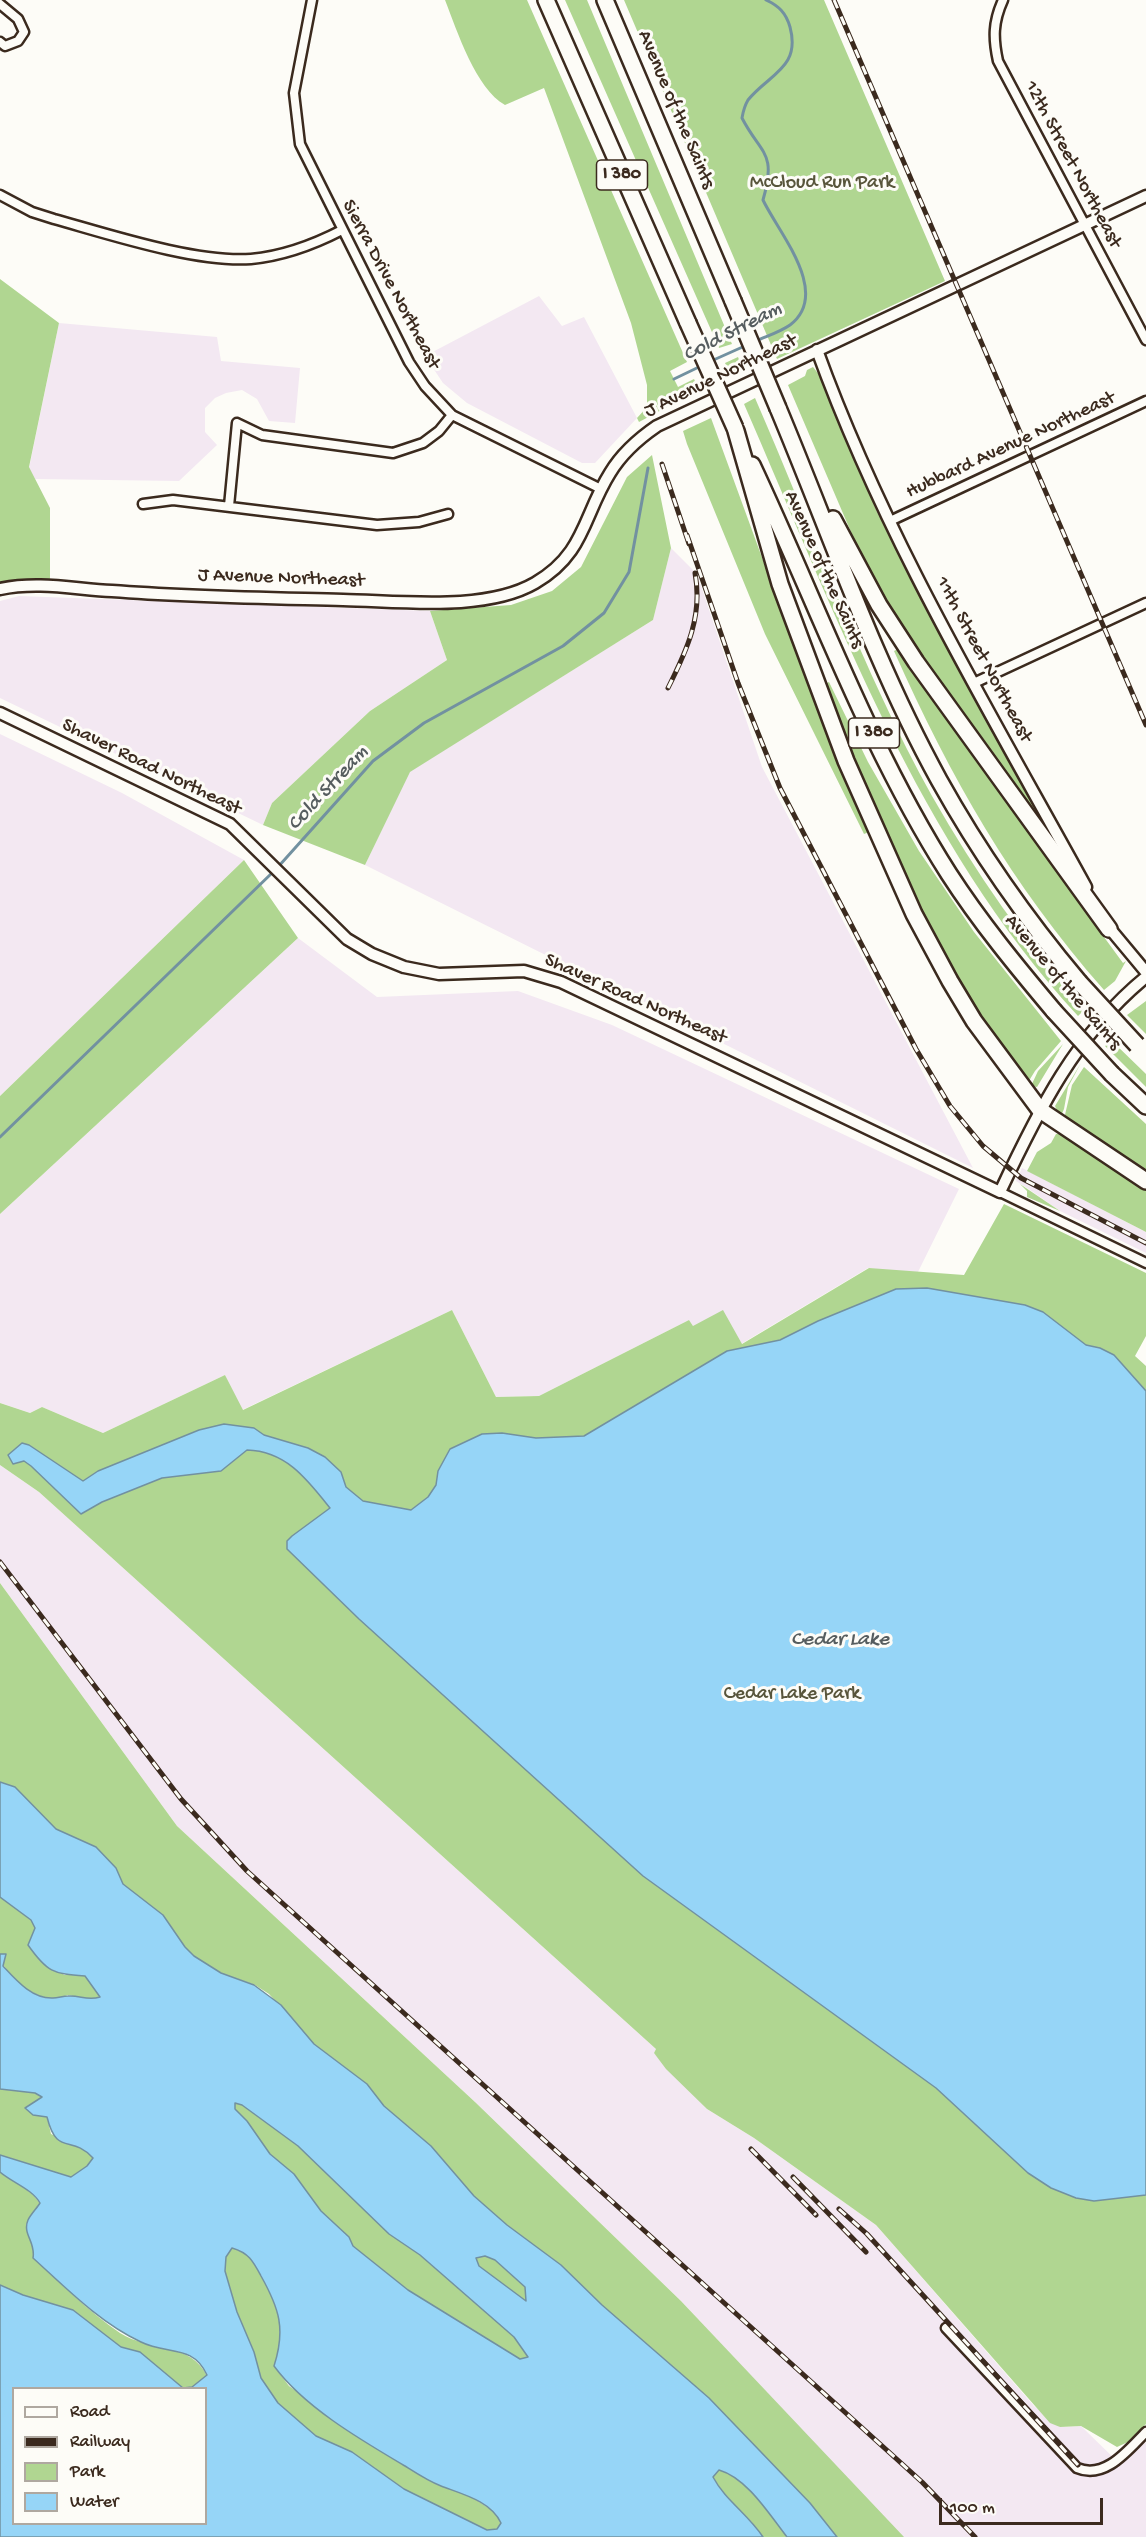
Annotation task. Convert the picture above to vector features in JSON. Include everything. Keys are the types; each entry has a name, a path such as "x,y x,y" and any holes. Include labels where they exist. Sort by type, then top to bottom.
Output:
{"highway":[{"name":"Avenue of the Saints","path":"546,0 735,429 905,798 949,874 978,916 1054,1011 1112,1074 1146,1106"},
{"name":"Avenue of the Saints","path":"605,0 802,464 895,691 938,779 1002,882 1078,982 1141,1049"},
{"path":"735,429 780,584 846,761 874,826 950,981 975,1021 1040,1110 1146,1181"},
{"path":"802,464 897,635 1109,929"}],"street":[{"name":"Sierra Drive Northeast","path":"312,0 294,93 297,129 306,161 409,362 425,386 452,415 601,489"},
{"name":"12th Street Northeast","path":"1003,0 996,16 993,38 998,61 1146,340"},
{"path":"0,4 18,19 24,32 18,41 5,46 0,42"},
{"path":"0,195 32,212 54,219 138,242 214,258 250,259 274,256 302,248 342,230"},
{"name":"J Avenue Northeast","path":"0,590 50,584 111,591 280,598 448,601 516,592 556,567 574,548 601,489 627,449 657,426 1146,196"},
{"name":"11th Street Northeast","path":"817,350 854,446 974,683 1109,929 1146,975"},
{"name":"Hubbard Avenue Northeast","path":"890,521 1146,401"},
{"path":"229,506 237,423 262,435 393,453 405,451 423,443 439,431 452,415"},
{"path":"143,504 173,500 377,525 411,523 448,514"},
{"path":"974,683 1146,603"},
{"name":"Shaver Road Northeast","path":"0,713 222,819 246,837 347,939 372,954 404,967 439,974 524,971 561,982 1146,1263"},
{"path":"1000,1192 1061,1071 1082,1041 1146,975"},
{"path":"946,2328 1077,2468 1085,2472 1100,2470 1120,2458 1146,2432"}],"shaded area":[{"path":"539,296 562,326 584,317 637,418 595,463 582,463 467,403 443,383 425,356"},
{"path":"59,323 217,337 221,361 300,368 295,423 269,421 257,399 242,390 226,393 215,398 205,408 205,432 217,445 179,481 35,479 29,468"},
{"path":"671,548 697,574 762,767 973,1168 365,865 409,772 653,620"},
{"path":"19,596 430,611 447,660 370,711 272,803 263,825 0,698 0,601"},
{"path":"0,734 122,793 244,860 0,1096"},
{"path":"298,938 377,997 518,991 612,1025 959,1189 917,1274 868,1268 741,1344 693,1326 689,1320 539,1396 496,1397 452,1310 242,1410 225,1375 103,1433 42,1407 30,1413 0,1403 0,1214"},
{"path":"1022,1168 1146,1232 1146,1253 1060,1211 1016,1181"},
{"path":"0,1465 39,1492 656,2049 654,2053 707,2109 754,2138 876,2225 1034,2406 1060,2427 1081,2426 1121,2465 1146,2442 1146,2537 902,2537 681,2301 475,2102 177,1826 0,1583"}],"green space":[{"path":"445,0 527,0 687,362 670,371 678,387 694,379 699,390 639,422 637,418 647,407 647,385 631,323 544,88 505,105 495,97 476,73"},
{"path":"565,0 587,0 732,344 719,348"},
{"name":"McCloud Run Park","path":"624,0 824,0 945,281 777,359"},
{"path":"0,279 59,323 29,467 50,508 50,584 0,589"},
{"path":"738,357 743,370 731,376 725,363"},
{"path":"813,367 821,377 877,512 1036,807 1033,812 895,619 860,553 788,385 805,376 807,370"},
{"path":"755,398 861,650 932,796 984,880 1022,934 1084,1010 1078,1016 1022,948 971,877 886,725 848,645 744,404"},
{"path":"711,418 794,645 869,832 864,834 765,634 687,444 683,431"},
{"path":"652,455 671,548 653,620 410,772 365,865 263,825 272,803 370,711 447,660 430,611 511,605 552,591 581,567 627,477"},
{"path":"898,649 1093,922 1123,963 1126,961 1115,981 1104,990 1040,910 986,829 961,787 916,698 894,651"},
{"path":"829,682 868,762 919,851 974,932 1061,1041 1027,1084 976,1014 937,947 837,723 825,684"},
{"path":"244,860 298,938 0,1214 0,1096"},
{"path":"1146,1001 1146,1034 1127,1015"},
{"path":"1111,1040 1146,1074 1146,1087 1105,1046"},
{"path":"1063,1044 1037,1087 1031,1086 1038,1071"},
{"path":"1081,1063 1068,1087 1060,1118 1055,1106"},
{"path":"1084,1067 1146,1124 1146,1175 1064,1119 1072,1085"},
{"path":"1056,1134 1064,1134 1146,1190 1146,1232 1027,1171 1037,1152 1051,1143"},
{"path":"1020,1184 1060,1211 1027,1197 1027,1191"},
{"name":"Cedar Lake","path":"1004,1204 1146,1273 1146,1336 1135,1356 1146,1366 1146,2424 1128,2442 1117,2447 1081,2426 1060,2427 1050,2423 876,2225 754,2138 707,2109 666,2069 654,2053 656,2049 39,1492 0,1465 0,1403 30,1413 42,1407 103,1433 225,1375 243,1410 452,1310 496,1397 539,1396 689,1320 693,1326 723,1310 742,1344 869,1268 964,1275"},
{"path":"0,1583 177,1826 475,2102 681,2301 904,2537 837,2537 810,2503 709,2398 602,2305 561,2265 507,2225 474,2196 431,2146 384,2106 367,2084 314,2044 269,1994 255,1985 221,1973 194,1956 163,1915 123,1884 116,1868 96,1847 56,1829 15,1787 0,1782"},
{"path":"0,1897 31,1920 35,1928 34,1936 64,1975 85,1975 100,1997 88,2000 69,1995 53,1999 40,1996 22,1987 3,1965 5,1955 0,1954"},
{"path":"0,2089 35,2093 43,2097 26,2108 33,2115 47,2117 51,2134 86,2150 93,2158 87,2166 71,2177 0,2155"},
{"path":"235,2103 242,2105 298,2146 389,2234 420,2255 514,2337 528,2357 520,2360 408,2290 353,2246 349,2237 321,2211 294,2174 270,2154 247,2121 235,2109"},
{"path":"0,2172 27,2190 40,2204 28,2220 35,2248 33,2258 86,2307 120,2333 144,2343 180,2352 200,2365 207,2376 192,2387 182,2387 140,2352 121,2347 73,2310 23,2295 0,2285"},
{"path":"232,2248 243,2252 250,2258 272,2298 280,2330 278,2353 274,2366 289,2386 377,2448 439,2485 467,2494 496,2513 501,2524 497,2529 488,2530 471,2523 404,2489 352,2452 316,2436 278,2403 261,2378 254,2352 237,2312 225,2271 226,2256"},
{"path":"485,2256 495,2260 525,2287 526,2301 478,2266 475,2258"},
{"path":"719,2470 729,2474 748,2489 787,2537 763,2537 718,2485 713,2477"}],"water":[{"name":"Cedar Lake","path":"927,1288 1025,1305 1043,1312 1086,1345 1100,1348 1114,1355 1146,1391 1146,2195 1094,2201 1076,2198 1051,2188 1028,2173 936,2088 643,1876 359,1619 287,1549 287,1541 292,1536 330,1508 304,1477 284,1461 273,1455 247,1450 221,1471 162,1478 102,1502 81,1514 31,1466 24,1461 13,1464 8,1455 22,1443 29,1445 83,1481 98,1471 199,1430 224,1424 254,1428 264,1435 308,1448 325,1457 341,1472 346,1487 363,1501 411,1510 428,1497 436,1485 438,1471 450,1449 482,1434 502,1433 536,1438 584,1436 727,1351 780,1340 818,1321 896,1289"},
{"path":"0,1782 15,1787 56,1829 96,1847 116,1868 123,1884 163,1915 194,1956 221,1973 254,1985 281,2005 314,2044 367,2084 384,2106 431,2146 474,2196 507,2225 561,2265 602,2305 709,2398 810,2503 837,2537 787,2537 748,2489 729,2474 719,2470 713,2477 718,2485 763,2537 0,2537 0,2285 23,2295 73,2310 121,2347 140,2352 182,2387 12,2387 12,2525 207,2525 207,2387 192,2387 207,2375 201,2365 187,2354 151,2346 111,2325 33,2258 33,2247 27,2225 29,2218 40,2203 27,2190 0,2172 0,2155 71,2177 87,2166 93,2158 78,2147 60,2141 55,2137 47,2117 33,2115 25,2108 42,2097 35,2093 0,2089 0,1954 6,1954 3,1966 31,1992 53,1998 100,1997 85,1976 52,1970 40,1961 28,1945 35,1928 31,1920 0,1897","holes":["235,2103 242,2105 298,2146 389,2234 420,2255 514,2337 528,2357 520,2359 408,2290 353,2246 349,2237 321,2211 294,2174 270,2154 247,2121 235,2109","232,2248 250,2258 272,2298 280,2330 280,2341 274,2366 286,2381 334,2422 370,2445 431,2482 467,2495 483,2504 496,2515 501,2523 497,2529 487,2530 404,2489 352,2452 316,2436 278,2403 261,2378 254,2352 237,2312 225,2271 226,2257","485,2256 495,2260 525,2287 526,2301 479,2266 476,2258"]}],"waterway":[{"name":"Cold Stream","path":"756,341 790,325 802,312 806,296 798,262 763,200 767,184 768,162 742,118 748,100 781,69 791,52 790,27 786,18 778,7 766,0"},
{"name":"Cold Stream","path":"709,362 747,345"},
{"name":"Cold Stream","path":"674,379 701,366"},
{"name":"Cold Stream","path":"278,867 373,761 424,723 563,646 604,613 629,572 648,468"},
{"name":"Cold Stream","path":"0,1137 273,872"}],"railway":[{"path":"834,0 1146,725"},
{"path":"662,464 689,544"},
{"path":"687,535 738,683 780,788 916,1049 950,1106 983,1146 1021,1178 1146,1243"},
{"path":"668,688 692,632 697,604 695,573"},
{"path":"0,1562 181,1799 247,1871 922,2482 975,2537"},
{"path":"751,2149 816,2215"},
{"path":"793,2177 866,2252"},
{"path":"839,2209 867,2234 1078,2465"}],"park label":[{"name":"Cedar Lake Park","path":"792,1695"}]}
